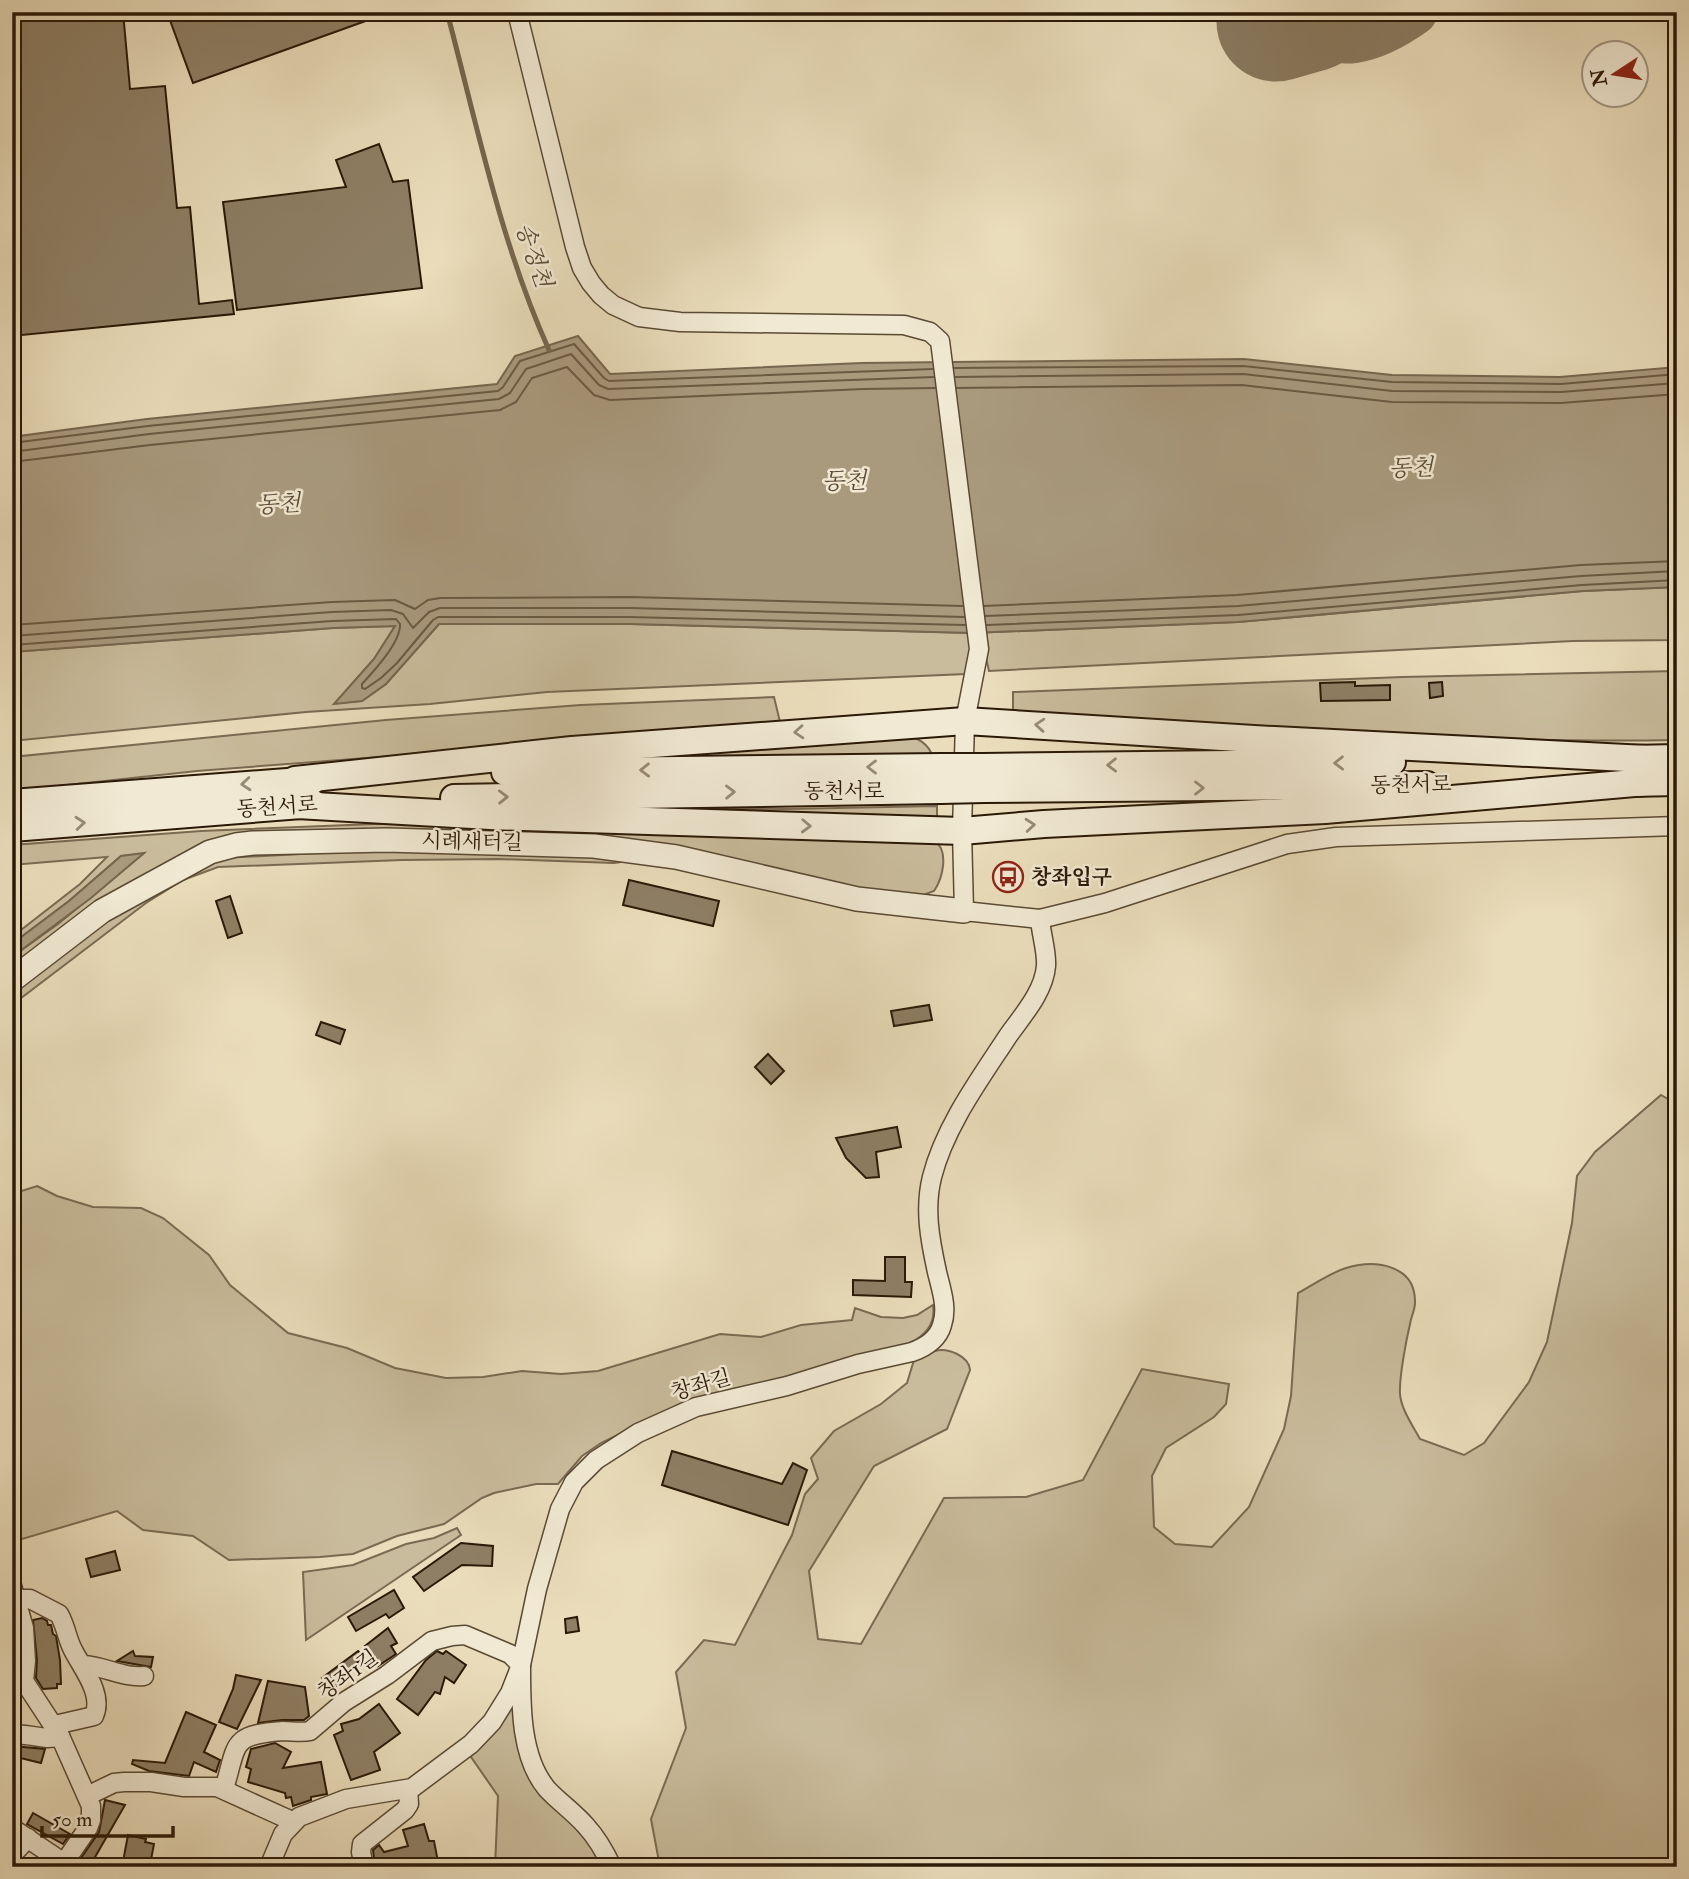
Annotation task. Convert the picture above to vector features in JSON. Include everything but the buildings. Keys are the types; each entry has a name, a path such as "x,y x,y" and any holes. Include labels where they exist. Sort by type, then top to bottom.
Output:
{"main road":[{"path":"296,793 572,750 965,720 1254,739 1646,771"},
{"name":"동천서로","path":"1646,771 1677,758"},
{"path":"296,793 490,816 962,831 1044,824 1325,810 1646,771"},
{"name":"동천서로","path":"12,803 296,793 626,793 941,778 1646,771 1677,782"},
{"name":"동천서로","path":"12,828 296,793"}],"street":[{"path":"517,12 575,247 591,283 613,305 639,317 680,322 904,325 930,332 936,336 943,348 978,634 978,663 965,720 962,831 964,911 1040,919 1105,903 1287,844 1336,837 1677,826"},
{"name":"시례새터길","path":"12,980 103,911 210,852 236,845 386,841 594,846 676,857 858,899 964,911"},
{"name":"창좌길","path":"292,1821 346,1798 408,1790 483,1733 502,1707 521,1665 537,1589 560,1509 574,1482 596,1460 638,1433 682,1412 912,1352 935,1338 942,1325 944,1308 927,1213 933,1175 950,1132 1043,980 1046,958 1040,919"},
{"path":"12,1735 48,1739 58,1730 89,1719 96,1712 92,1687 83,1665 71,1647 59,1614 15,1592"},
{"path":"12,1828 67,1865 89,1828 92,1812 58,1730 24,1681 24,1628 15,1592"},
{"name":"창좌1길","path":"224,1788 234,1752 241,1739 264,1733 310,1731 344,1702 387,1675 432,1641 465,1635 510,1654 521,1665"},
{"path":"83,1665 125,1676 144,1676"},
{"path":"521,1665 525,1732 532,1762 546,1787 598,1840 612,1867"},
{"path":"87,1796 114,1783 124,1782 224,1788 292,1821 283,1834 270,1867"},
{"path":"364,1867 360,1852 362,1844 405,1810 409,1804 408,1790"},
{"path":"12,1855 28,1838"}],"shaded area":[{"path":"1677,587 1677,640 1573,641 989,671 985,653 971,653 966,674 547,692 12,741 12,652 333,628 395,626 374,659 335,703 362,701 386,684 439,624 630,624 972,633 1238,622 1583,591"},
{"path":"1677,671 1677,740 1428,737 1013,712 1013,692 1403,677"},
{"path":"774,697 781,726 197,771 12,791 12,757 386,720 581,705"},
{"path":"905,735 922,742 933,757 612,759"},
{"path":"937,806 937,818 565,809 788,809"},
{"path":"400,823 935,841 942,851 943,865 934,891 913,899 594,836 485,831 253,834 12,967 12,957 58,924 143,854 121,856 69,901 12,944 12,937 80,884 107,857 12,865 12,845 201,831"},
{"path":"442,851 629,861 402,860 218,867 183,880 146,903 12,1005 12,991 110,917 160,888 223,858 339,852"},
{"path":"1661,1095 1677,1104 1677,1867 660,1867 651,1819 686,1728 676,1672 704,1640 735,1645 792,1535 805,1494 818,1479 811,1458 834,1431 881,1404 907,1383 914,1360 935,1351 945,1350 962,1357 970,1370 947,1429 874,1466 809,1571 818,1639 861,1644 944,1498 1026,1497 1083,1480 1142,1369 1229,1384 1226,1404 1214,1417 1166,1448 1152,1476 1154,1527 1175,1544 1212,1547 1249,1507 1284,1429 1291,1396 1298,1293 1346,1268 1370,1264 1392,1268 1409,1280 1414,1290 1415,1306 1403,1359 1400,1394 1405,1411 1420,1439 1464,1455 1484,1443 1529,1382 1547,1342 1572,1223 1577,1176 1595,1152"},
{"path":"37,1186 57,1196 93,1207 141,1208 163,1218 209,1255 230,1285 288,1333 347,1348 395,1368 446,1378 483,1377 522,1371 561,1374 598,1371 720,1334 761,1337 801,1325 852,1320 855,1308 881,1317 903,1318 917,1315 933,1305 934,1311 925,1332 910,1343 680,1404 601,1443 582,1456 558,1484 536,1484 494,1493 444,1524 397,1536 353,1554 229,1560 193,1536 143,1530 117,1511 12,1542 12,1194"},
{"path":"457,1528 461,1535 306,1640 303,1572 353,1565"},
{"path":"515,1699 520,1737 605,1867 495,1867 498,1796 469,1754"}],"water":[{"name":"동천","path":"578,336 610,374 862,363 1244,359 1392,375 1560,377 1677,367 1677,587 1583,591 1238,622 972,633 630,624 439,624 386,684 362,701 334,704 374,659 395,626 333,628 12,652 12,437 147,419 497,384 515,356"},
{"path":"144,853 91,898 12,957 12,944 69,901 121,856"}],"waterway":[{"name":"송정천","path":"447,12 504,226 532,310 549,350"}],"taxiway":[{"path":"1302,12 1313,27 1326,36 1340,40 1370,36 1414,12"}],"runway":[{"path":"1276,22 1311,12"}],"place":[{"name":"창좌입구","path":"1008,877"}]}
